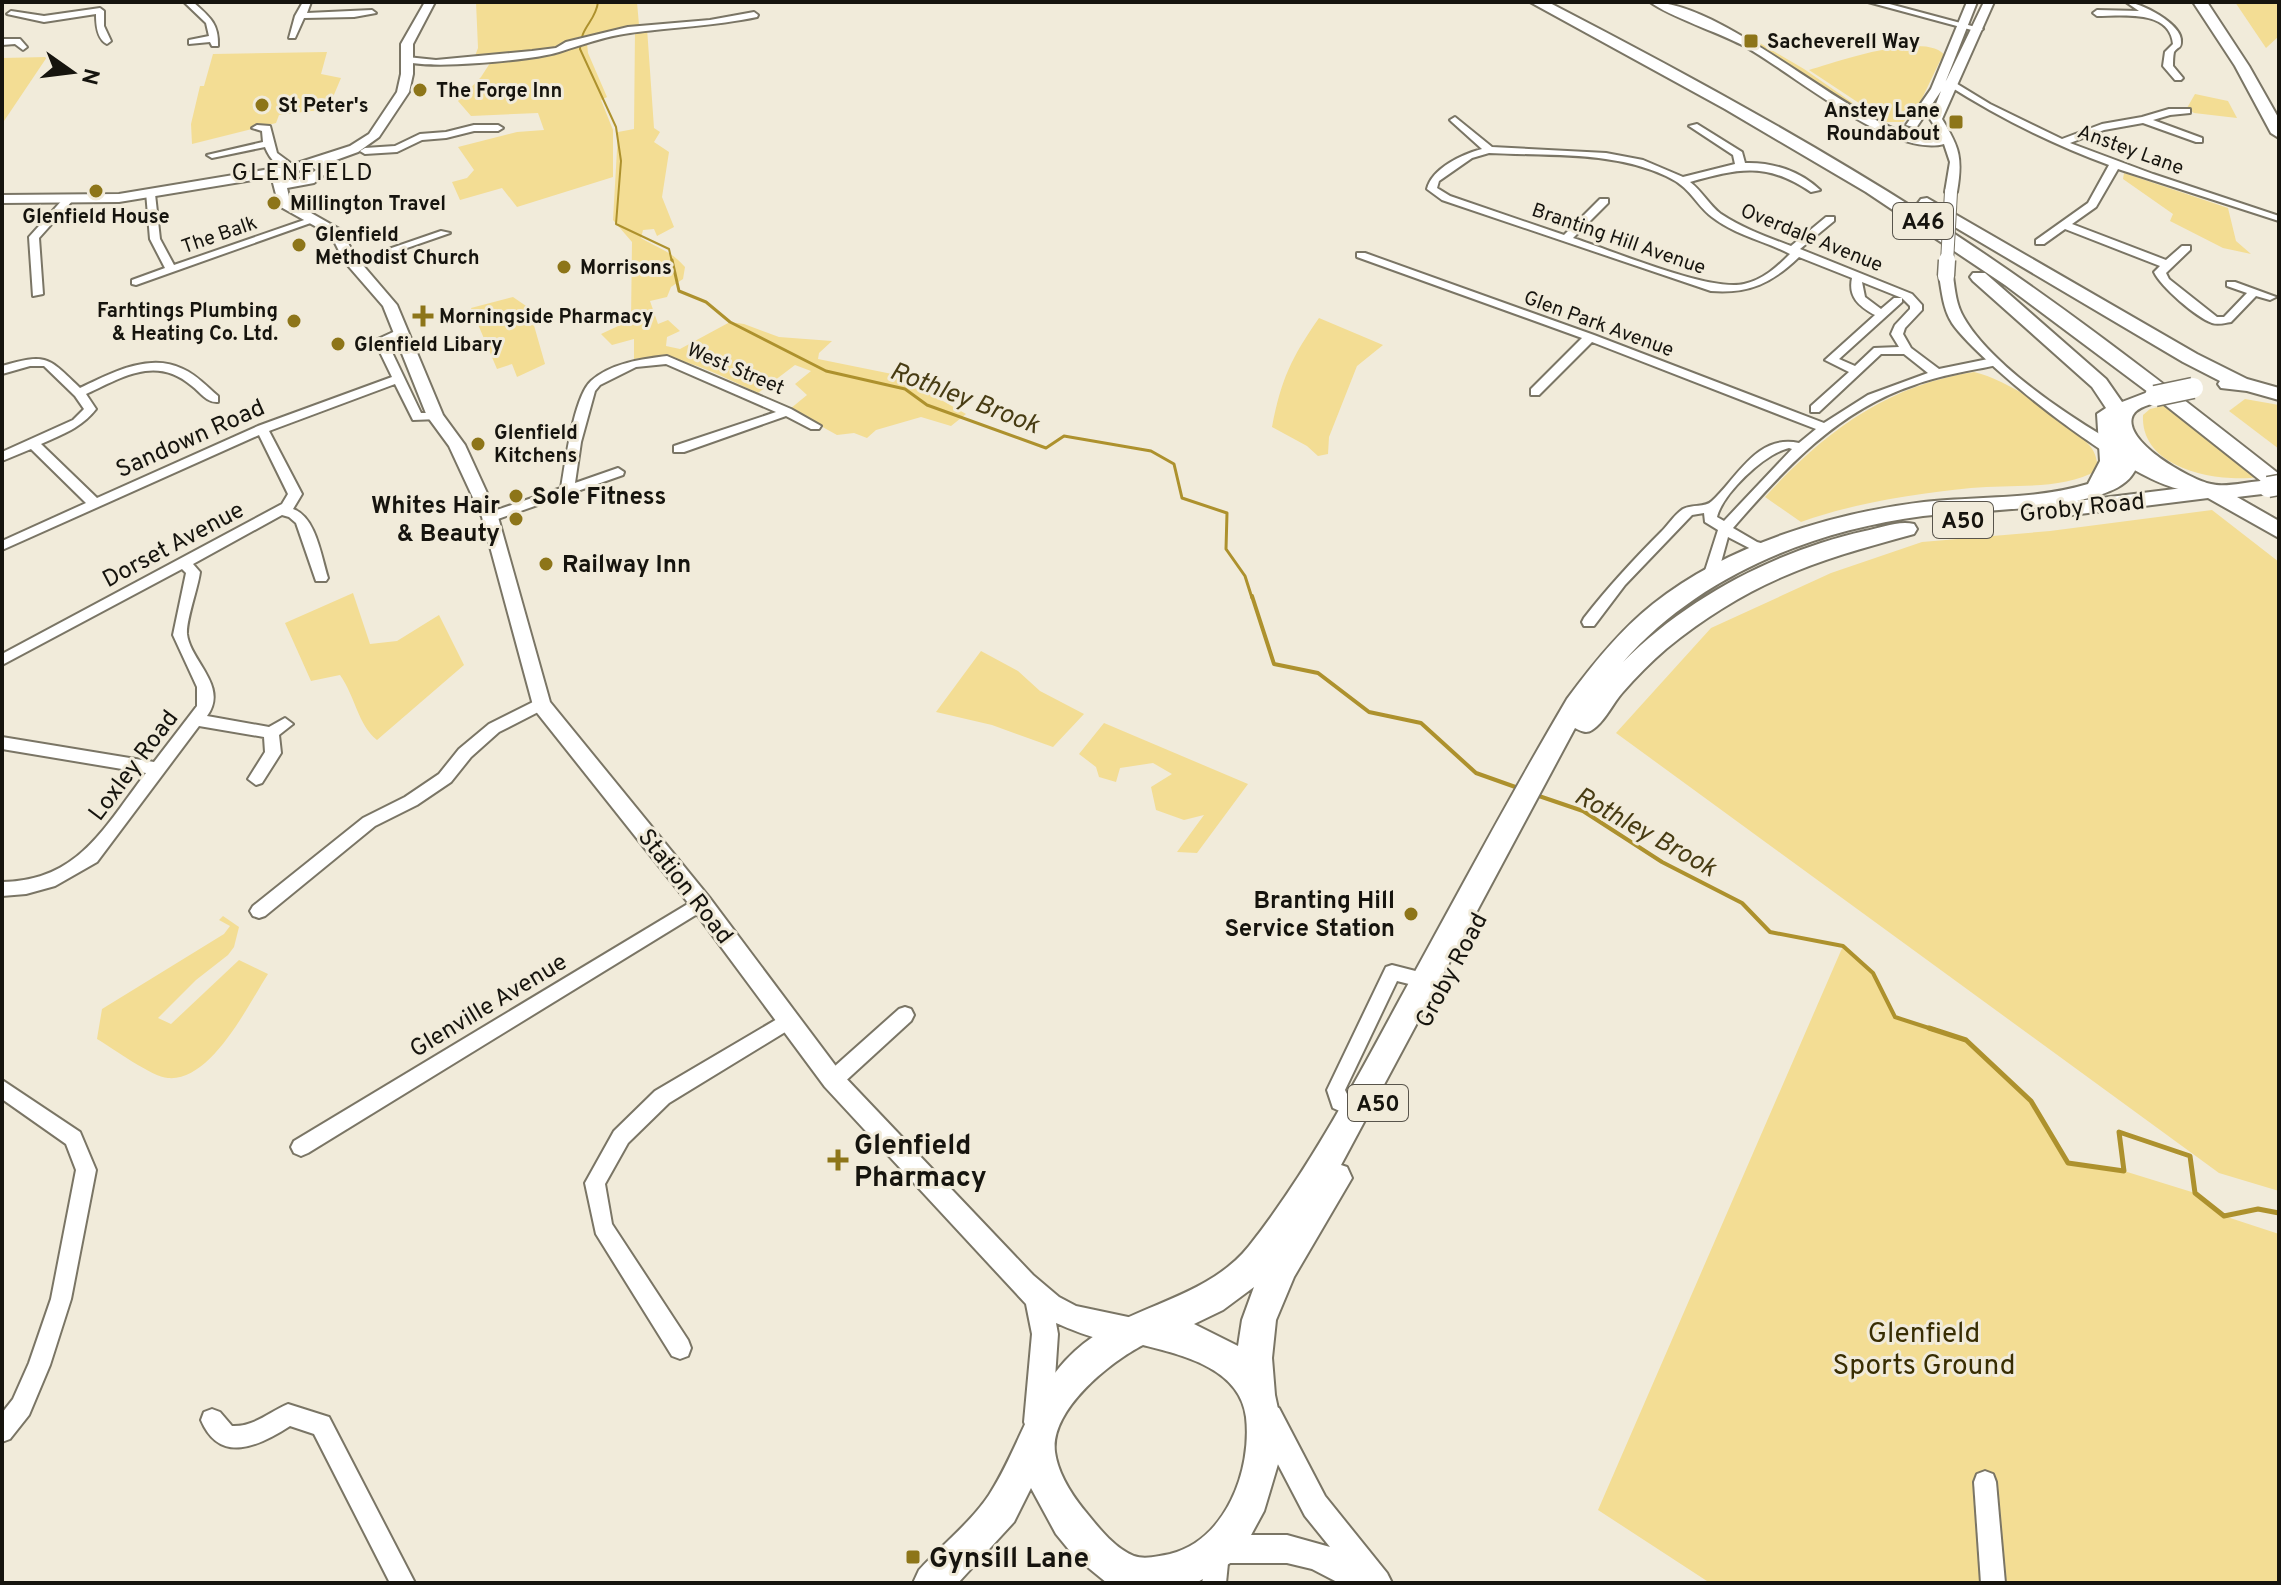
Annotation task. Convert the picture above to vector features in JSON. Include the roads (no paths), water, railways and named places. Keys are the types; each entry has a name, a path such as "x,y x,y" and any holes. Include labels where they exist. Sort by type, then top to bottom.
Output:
{"highway":[{"name":"A46","path":"1537,2 1617,43 1790,141 1919,219 2064,318 2275,486"},
{"name":"A46","path":"1552,2 1745,104 1860,171 1983,249 2096,327 2279,467"},
{"path":"2200,2 2242,66 2279,133"},
{"path":"2214,2 2279,104"},
{"path":"1745,104 1888,180 2190,358 2246,385 2279,394"},
{"path":"1790,141 1952,255 2089,374 2115,412 2122,448 2279,531"},
{"path":"2115,412 2155,396 2193,388 2279,385"},
{"name":"Groby Road","path":"1258,1398 1255,1339 1259,1319 1276,1280 1363,1131 1553,763 1565,752 1615,683 1655,642 1693,614 1723,580 1770,550 1863,521 1929,509 2047,497 2097,487 2118,478 2128,466 2122,448"},
{"name":"Groby Road","path":"1723,580 1897,531 2208,491 2275,486"},
{"name":"Groby Road","path":"1141,1330 1197,1308 1253,1266 1304,1197 1425,980 1525,816"},
{"path":"1141,1330 1175,1334 1222,1354 1241,1372 1258,1398"},
{"name":"A50","path":"932,1583 1001,1509 1053,1404 1069,1383 1095,1357 1141,1330"},
{"name":"A50","path":"1037,1437 1039,1461 1053,1497 1089,1543 1130,1580 1217,1561 1245,1515 1255,1488 1262,1460 1263,1429 1258,1398"}],"street":[{"path":"6,16 31,2"},
{"path":"188,2 210,22 215,41 192,42"},
{"path":"292,36 307,2"},
{"path":"316,169 345,166 365,151 403,92 407,74 407,44 430,2"},
{"path":"1655,2 1760,50 1886,131 1939,144 1946,134"},
{"path":"1872,2 1979,29"},
{"path":"1952,175 1937,155 1906,133 1937,89 1972,2"},
{"path":"1989,2 1979,29 1949,82 1936,119 1946,134 1956,162 1952,175 1946,276 1950,303 1957,320 1993,362 2052,407 2122,448"},
{"path":"2130,2 2171,27 2177,38 2168,66 2175,76 2156,73"},
{"path":"6,16 44,19 100,11 100,26 107,41"},
{"path":"299,16 372,13"},
{"path":"2097,13 2146,14"},
{"path":"407,60 436,63 558,50 569,44 642,27 710,23 754,15"},
{"path":"2,42 17,41 23,47"},
{"path":"407,74 436,63"},
{"name":"Anstey Lane","path":"1949,82 1979,103 2061,143 2276,219"},
{"name":"Anstey Lane","path":"1943,98 1979,103"},
{"path":"2061,143 2102,127 2144,120 2164,109 2187,111"},
{"path":"1863,117 1890,125 1911,125 1946,134"},
{"path":"1455,120 1489,150"},
{"path":"2144,120 2195,136"},
{"path":"1694,126 1738,154 1740,164"},
{"path":"257,128 267,128 267,144 286,180"},
{"path":"339,156 397,149 421,133 441,136 474,128 498,128"},
{"path":"2,199 150,194 259,177 286,180 316,169 373,137"},
{"path":"212,155 267,144"},
{"name":"Overdale Avenue","path":"1434,180 1468,156 1489,150 1606,156 1639,162 1682,181 1697,192 1714,214 1743,231 1902,292 1916,305 1916,310 1899,327 1897,334 1907,350"},
{"path":"1682,181 1740,164 1788,171 1815,190"},
{"path":"2040,242 2092,205 2115,164"},
{"name":"Station Road","path":"286,180 288,206 336,233 354,263 390,305 435,416 457,445 490,517 541,704 701,903 833,1080 1038,1299 1082,1323 1141,1330"},
{"name":"Branting Hill Avenue","path":"1434,180 1432,189 1446,198 1711,288 1739,291 1768,278 1830,219"},
{"path":"150,194 155,239 169,266"},
{"path":"37,294 34,237 69,199"},
{"path":"1565,240 1604,201"},
{"name":"The Balk","path":"136,282 314,220"},
{"path":"2066,226 2169,265"},
{"path":"354,263 445,233"},
{"path":"2186,248 2160,272 2164,281 2215,320 2227,320 2254,292"},
{"name":"Glen Park Avenue","path":"1361,255 1590,337 1823,427"},
{"path":"1859,275 1856,293 1862,302 1882,314"},
{"path":"2231,284 2270,297"},
{"path":"1855,370 1831,360 1898,300"},
{"name":"Station Road","path":"402,332 382,342 417,417 435,416"},
{"path":"1535,392 1590,337"},
{"path":"1815,409 1878,351 1907,350 1936,373"},
{"name":"West Street","path":"567,490 575,442 589,391 596,382 633,364 667,360 815,426"},
{"path":"2,370 29,362 47,363 79,393 90,409 85,416 2,457"},
{"path":"1723,580 1717,561 1720,535 1823,427 1876,393 1936,373 1993,362"},
{"path":"79,393 134,369 163,367 176,369 214,399"},
{"name":"Sandown Road","path":"2,546 262,429 398,379"},
{"path":"2052,407 2115,412"},
{"name":"West Street","path":"679,449 787,412"},
{"name":"Dorset Avenue","path":"2,660 281,511 292,502 295,494 262,429"},
{"path":"33,443 94,503"},
{"path":"1770,550 1740,542 1727,529 1710,519 1715,507 1768,448 1786,443 1801,447"},
{"path":"490,517 618,472"},
{"path":"1589,622 1620,582 1688,512 1715,507"},
{"path":"281,511 293,513 302,521 321,578"},
{"path":"1723,580 1727,529"},
{"name":"Loxley Road","path":"2,889 41,884 66,874 91,857 205,707 205,687 180,635 193,572 184,563"},
{"path":"259,911 369,822 411,801 445,778 465,753 494,728 541,704"},
{"path":"197,720 278,729 273,753 256,779"},
{"path":"2,743 159,769"},
{"name":"Glenville Avenue","path":"301,1147 701,903"},
{"path":"833,1080 905,1015"},
{"path":"680,1348 603,1227 595,1183 621,1137 662,1097 789,1020"},
{"path":"2,1088 73,1138 86,1170 61,1299 21,1407 2,1431"},
{"path":"1037,1437 1045,1334 1038,1299"},
{"path":"1258,1398 1315,1506 1377,1583"},
{"path":"212,1420 225,1434 233,1437 251,1434 288,1415 321,1425 403,1583"},
{"path":"1985,1482 1993,1583"},
{"path":"1217,1561 1287,1549 1315,1555 1370,1583"}],"waterway":[{"name":"Rothley Brook","path":"598,2 580,49 616,127 621,161 616,224 669,249 672,262"},
{"name":"Rothley Brook","path":"672,260 679,291 706,302 730,322 826,371 905,389 927,405 1046,448 1064,436 1151,451 1174,464 1182,498 1227,513 1226,549 1245,576 1252,598"},
{"name":"Rothley Brook","path":"1252,596 1274,664 1318,673 1369,712 1421,723 1476,773 1521,789"},
{"name":"Rothley Brook","path":"1536,795 1583,811 1662,862 1742,903 1770,932 1843,946 1873,973 1895,1017 1935,1030"},
{"name":"Rothley Brook","path":"1929,1028 1966,1040 2031,1101 2068,1163 2124,1171 2119,1132 2190,1156 2195,1193 2224,1216 2258,1209 2279,1213"}],"place":[{"name":"Sacheverell Way","path":"1751,41"},
{"name":"The Forge Inn","path":"420,90"},
{"name":"St Peter's","path":"262,105"},
{"name":"Anstey Lane Roundabout","path":"1956,122"},
{"name":"Glenfield House","path":"96,191"},
{"name":"Millington Travel","path":"274,203"},
{"name":"Glenfield Methodist Church","path":"299,245"},
{"name":"Morrisons","path":"564,267"},
{"name":"Morningside Pharmacy","path":"423,316"},
{"name":"Farhtings Plumbing & Heating Co. Ltd.","path":"294,321"},
{"name":"Glenfield Libary","path":"338,344"},
{"name":"Glenfield Kitchens","path":"478,444"},
{"name":"Sole Fitness","path":"516,496"},
{"name":"Whites Hair & Beauty","path":"516,519"},
{"name":"Railway Inn","path":"546,564"},
{"name":"Branting Hill Service Station","path":"1411,914"},
{"name":"Glenfield Pharmacy","path":"838,1160"},
{"name":"Gynsill Lane","path":"913,1557"}],"district":[{"name":"GLENFIELD","path":"303,172"}],"park label":[{"name":"Glenfield Sports Ground","path":"1924,1348"}]}
